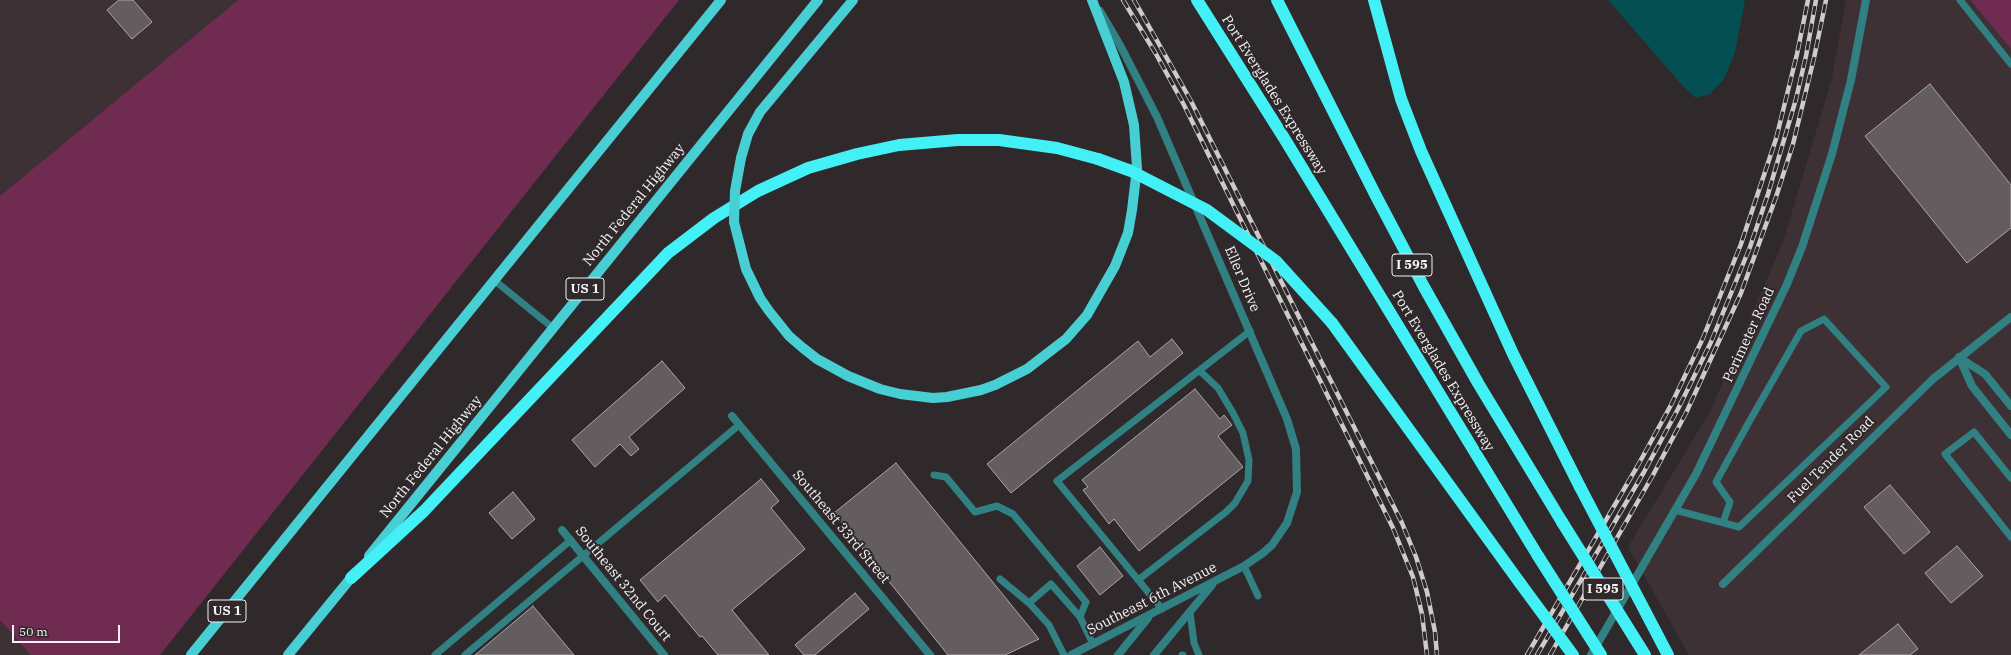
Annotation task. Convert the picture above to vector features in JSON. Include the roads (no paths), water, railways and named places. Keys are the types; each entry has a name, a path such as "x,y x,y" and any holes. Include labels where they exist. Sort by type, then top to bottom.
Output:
{"highway":[{"name":"Port Everglades Expressway","path":"1197,0 1284,138 1538,556 1601,655"},
{"name":"Port Everglades Expressway","path":"1277,0 1372,190 1424,287 1478,383 1645,655"},
{"path":"1374,0 1401,99 1421,151 1493,312 1580,488 1668,655"},
{"path":"351,578 424,511 668,253 714,218 758,191 808,168 857,154 899,145 958,140 999,140 1057,148 1098,159 1131,171 1207,210 1276,261 1332,323 1573,655"}],"main road":[{"name":"US 1","path":"192,655 721,0"},
{"name":"North Federal Highway","path":"351,578 818,0"},
{"path":"853,0 760,112 748,134 741,158 735,191 734,222 746,269 760,298 789,336 817,359 848,376 887,390 918,397 933,398 947,397 981,390 995,385 1027,369 1066,339 1087,315 1115,266 1128,233 1132,210 1137,168 1134,125 1124,82 1092,0"},
{"name":"US 1","path":"288,655 351,578"}],"street":[{"name":"Eller Drive","path":"1092,0 1125,54 1157,116 1250,331 1293,435 1296,449 1298,478 1297,492 1293,509 1280,534 1263,553 1244,566"},
{"name":"Perimeter Road","path":"1591,655 1676,510 1720,428 1773,317 1802,247 1832,154 1851,80 1866,0"},
{"name":"Fuel Tender Road","path":"1723,584 1898,412 1959,357 2011,317"},
{"path":"1959,357 1985,374 2011,406"},
{"path":"1959,357 1972,386 2011,435"},
{"name":"Southeast 33rd Street","path":"732,416 930,655"},
{"name":"Southeast 32nd Court","path":"562,530 664,655"},
{"name":"Southeast 6th Avenue","path":"1071,655 1244,566"},
{"path":"1154,655 1216,581"},
{"path":"1118,655 1150,615"}],"lane":[{"path":"1960,0 2011,64"},
{"path":"494,280 553,328"},
{"path":"1676,510 1723,523 1739,527 1886,387 1824,319 1801,331 1716,482 1730,502 1723,523"},
{"path":"1162,609 1057,481 1250,331"},
{"path":"1138,580 1226,512 1235,503 1248,481 1249,460 1243,433 1218,388 1200,371"},
{"path":"465,655 739,425"},
{"path":"2011,478 1974,432 1945,454 2011,537"},
{"path":"934,475 946,478 975,512 997,506 1013,514 1086,602 1080,617"},
{"path":"435,655 571,540"},
{"path":"1244,566 1258,596"},
{"path":"1000,579 1029,603 1049,625 1064,655"},
{"path":"1029,603 1051,584 1080,617 1093,644"},
{"path":"1190,612 1194,643 1199,655"}],"water":[{"path":"1608,0 1745,0 1735,53 1724,79 1710,94 1696,98 1682,85"}],"railway":[{"path":"1123,0 1156,54 1184,105 1393,528 1413,577 1422,614 1427,655"},
{"path":"1134,0 1191,101 1402,523 1416,557 1427,592 1435,632 1437,655"},
{"path":"1527,655 1637,467 1671,405 1703,338 1741,244 1776,139 1797,54 1808,0"},
{"path":"1537,655 1644,472 1678,409 1711,342 1750,247 1768,194 1796,99 1806,56 1816,0"},
{"path":"1550,655 1653,475 1686,413 1741,293 1776,197 1793,144 1814,58 1826,0"}]}
